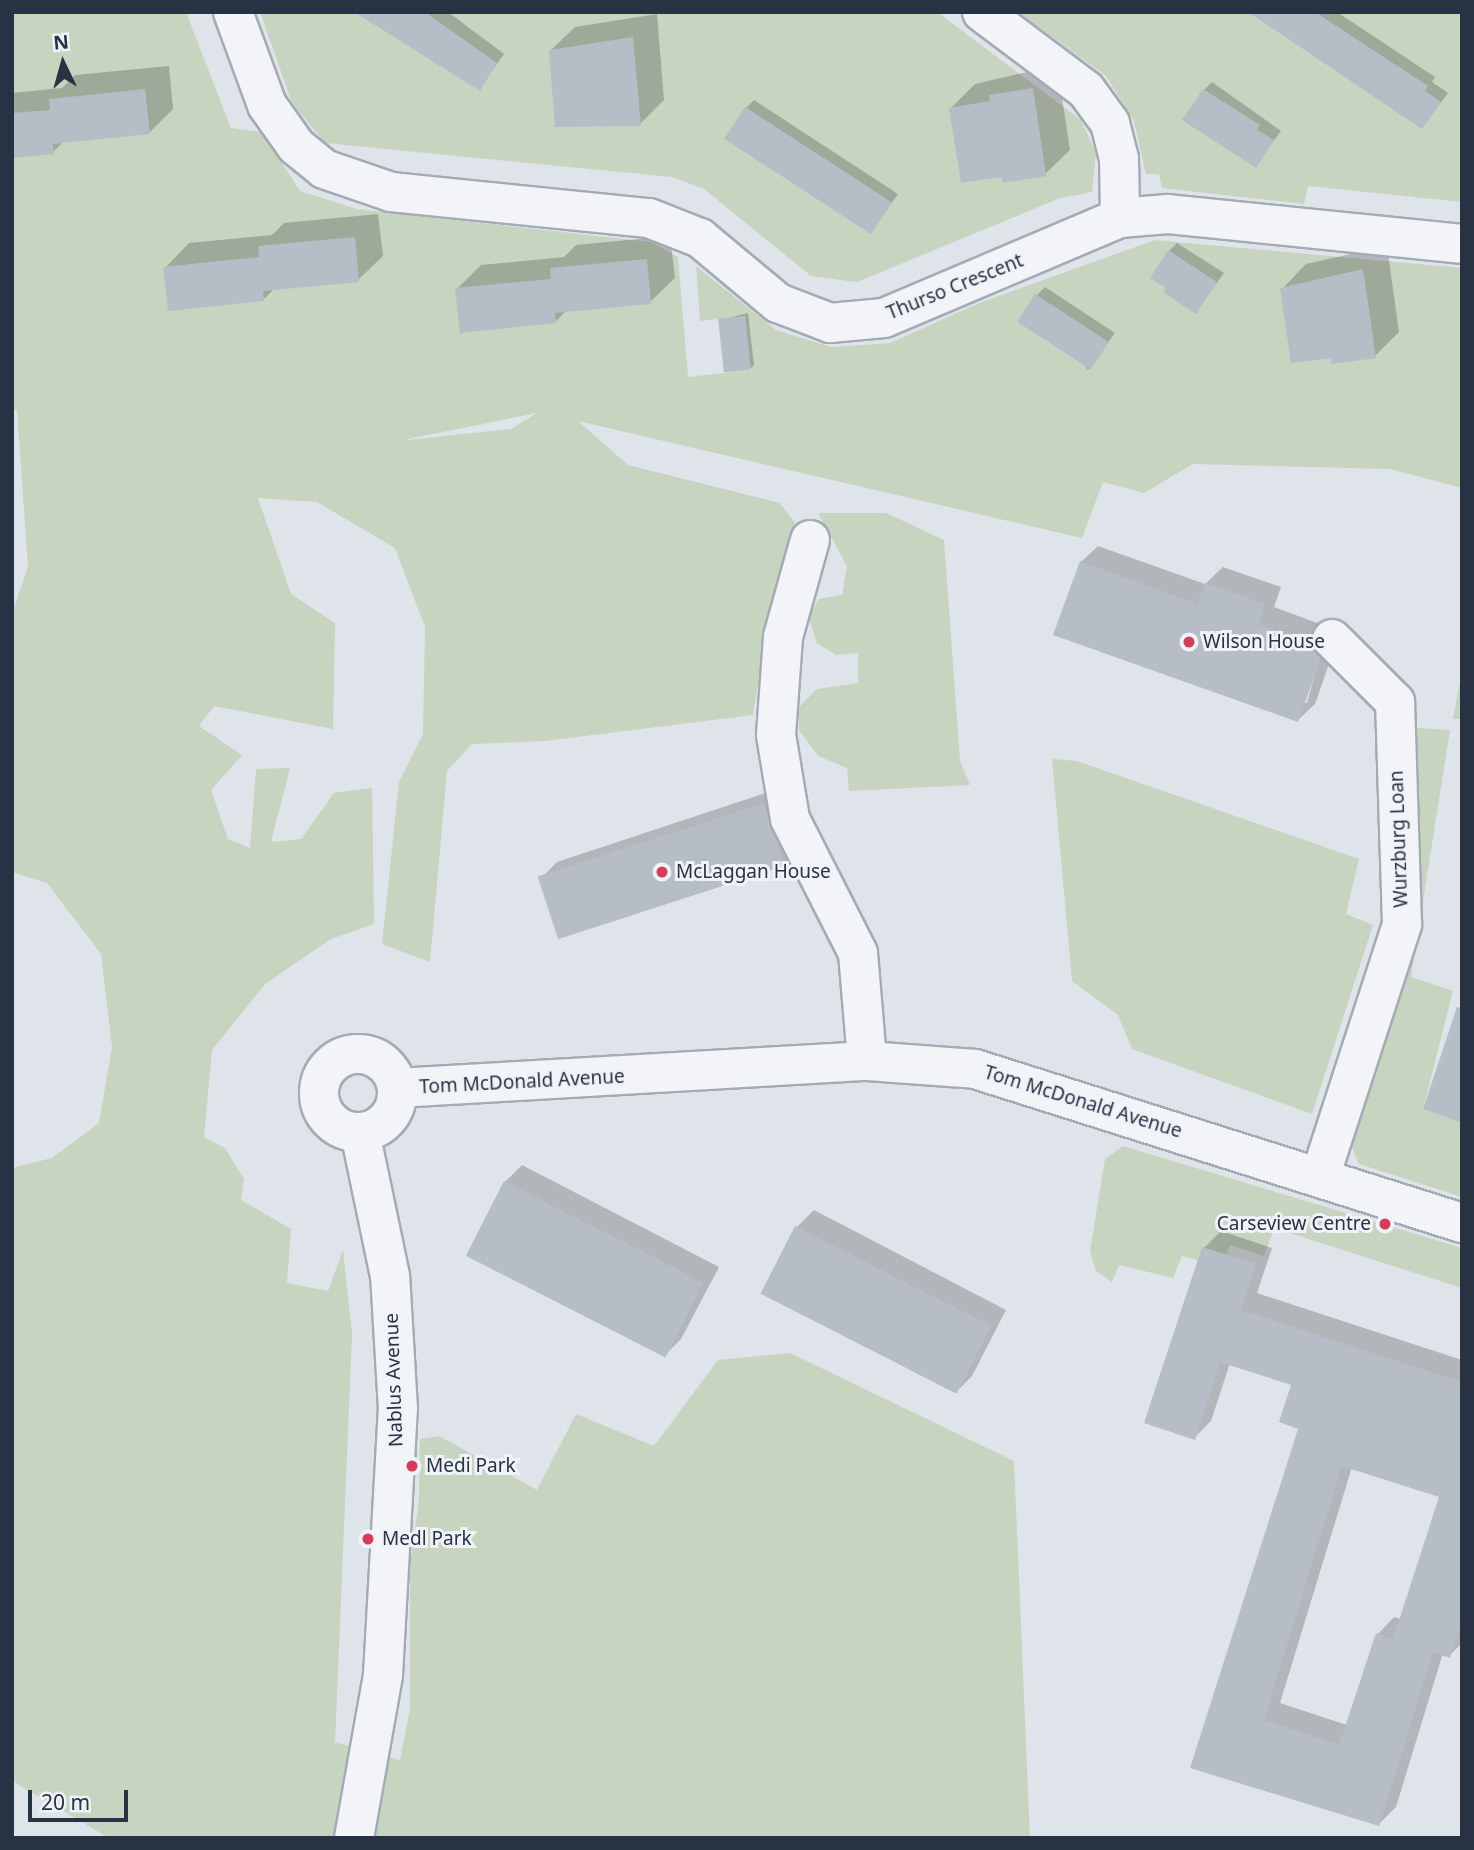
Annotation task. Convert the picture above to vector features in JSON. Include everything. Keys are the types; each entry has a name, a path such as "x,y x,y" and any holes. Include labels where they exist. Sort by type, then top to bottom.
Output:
{"street":[{"name":"Thurso Crescent","path":"233,12 267,105 296,146 324,169 391,192 649,218 700,238 778,303 830,323 884,318 1120,218 1168,214 1462,244"},
{"path":"982,12 1086,90 1110,123 1119,158 1120,218"},
{"path":"810,540 783,637 776,735 790,819 814,873 858,953 867,1061"},
{"name":"Wurzburg Loan","path":"1320,1177 1402,924 1395,702 1332,639"},
{"name":"Tom McDonald Avenue","path":"356,1054 370,1055 391,1072 397,1088 388,1118 360,1132 346,1131 324,1114 319,1088 331,1063 356,1054"},
{"name":"Tom McDonald Avenue","path":"397,1088 867,1061 975,1069 1462,1223"},
{"name":"Nablus Avenue","path":"355,1838 383,1675 398,1409 390,1276 360,1132"}],"green space":[{"path":"12,12 186,12 231,128 262,132 300,191 357,209 651,242 678,257 688,377 751,370 745,316 700,321 696,266 776,330 831,347 890,343 979,303 1155,240 1462,268 1462,488 1390,469 1193,464 1144,493 1103,482 1082,538 578,421 628,465 780,503 795,523 768,620 753,715 545,741 472,744 447,771 430,962 382,944 399,782 423,734 425,627 395,548 317,502 258,498 291,594 335,623 333,729 214,706 199,726 242,755 211,790 228,839 250,848 256,769 290,768 271,842 301,839 334,793 372,788 374,924 331,939 265,984 212,1050 204,1137 225,1148 244,1179 241,1200 291,1229 287,1283 328,1291 343,1250 352,1334 335,1742 400,1760 410,1708 410,1566 419,1499 420,1439 439,1436 537,1490 576,1414 654,1446 718,1360 790,1353 1014,1461 1030,1838 109,1838 12,1781 12,1168 52,1158 99,1123 112,1047 101,954 47,883 12,872 12,613 28,567 17,410 12,410","holes":["537,413 511,429 408,440"]},
{"path":"260,12 937,12 1081,120 1096,153 1092,192 1060,198 857,282 811,276 704,189 672,177 325,143 292,103"},
{"path":"1018,12 1462,12 1462,202 1308,186 1304,204 1162,188 1159,174 1146,174 1134,121 1106,76"},
{"path":"818,513 886,513 944,540 960,761 970,785 849,791 847,768 818,756 799,730 799,707 817,689 858,683 858,653 836,655 817,643 808,616 819,599 842,595 847,566"},
{"path":"1462,671 1462,719 1453,719"},
{"path":"1406,727 1450,730 1411,977 1453,991 1423,1109 1462,1123 1462,1197 1359,1164 1347,1136 1409,932"},
{"path":"1052,759 1077,761 1359,859 1346,914 1373,925 1312,1114 1132,1049 1118,1015 1072,981"},
{"path":"1123,1146 1462,1248 1462,1288 1274,1228 1264,1256 1230,1245 1226,1255 1198,1260 1182,1256 1173,1278 1119,1265 1112,1282 1096,1271 1090,1251 1105,1159"}],"building":[{"path":"354,12 425,12 497,63 480,91"},
{"path":"1248,12 1315,12 1428,86 1425,91 1441,102 1422,129"},
{"path":"633,37 641,126 555,127 549,50"},
{"path":"1033,88 1046,176 1003,183 1001,177 961,183 949,108 990,101 989,95"},
{"path":"145,89 150,134 53,144 54,154 12,158 12,113 50,110 49,99"},
{"path":"1203,89 1260,125 1257,130 1274,140 1256,168 1182,120"},
{"path":"745,107 892,202 871,234 724,139"},
{"path":"355,237 359,282 263,291 264,301 168,311 163,267 259,257 258,246"},
{"path":"1168,250 1217,282 1196,314 1163,292 1166,288 1150,278"},
{"path":"647,259 651,304 555,313 556,323 460,333 455,288 551,279 550,268"},
{"path":"1363,269 1376,358 1332,364 1331,358 1291,363 1280,288"},
{"path":"1035,294 1109,342 1091,370 1017,322"},
{"path":"745,316 751,370 724,373 718,319"},
{"name":"Wilson House","path":"1080,561 1197,604 1205,583 1265,604 1258,624 1311,643 1321,659 1298,722 1053,635"},
{"name":"McLaggan House","path":"764,803 784,866 558,939 538,877"},
{"path":"1457,1007 1462,1008 1462,1123 1423,1109"},
{"path":"504,1181 704,1283 665,1358 466,1256"},
{"path":"795,1226 991,1326 957,1394 760,1294"},
{"path":"1202,1247 1256,1264 1241,1310 1462,1382 1462,1621 1450,1658 1433,1652 1379,1826 1190,1768 1298,1429 1279,1422 1291,1385 1220,1362 1195,1440 1144,1423","holes":["1342,1466 1439,1497 1393,1639 1376,1633 1339,1745 1264,1720"]}],"place":[{"name":"Wilson House","path":"1189,642"},
{"name":"McLaggan House","path":"662,872"},
{"name":"Carseview Centre","path":"1385,1224"},
{"name":"Medi Park","path":"412,1466"},
{"name":"Medl Park","path":"368,1539"}]}
